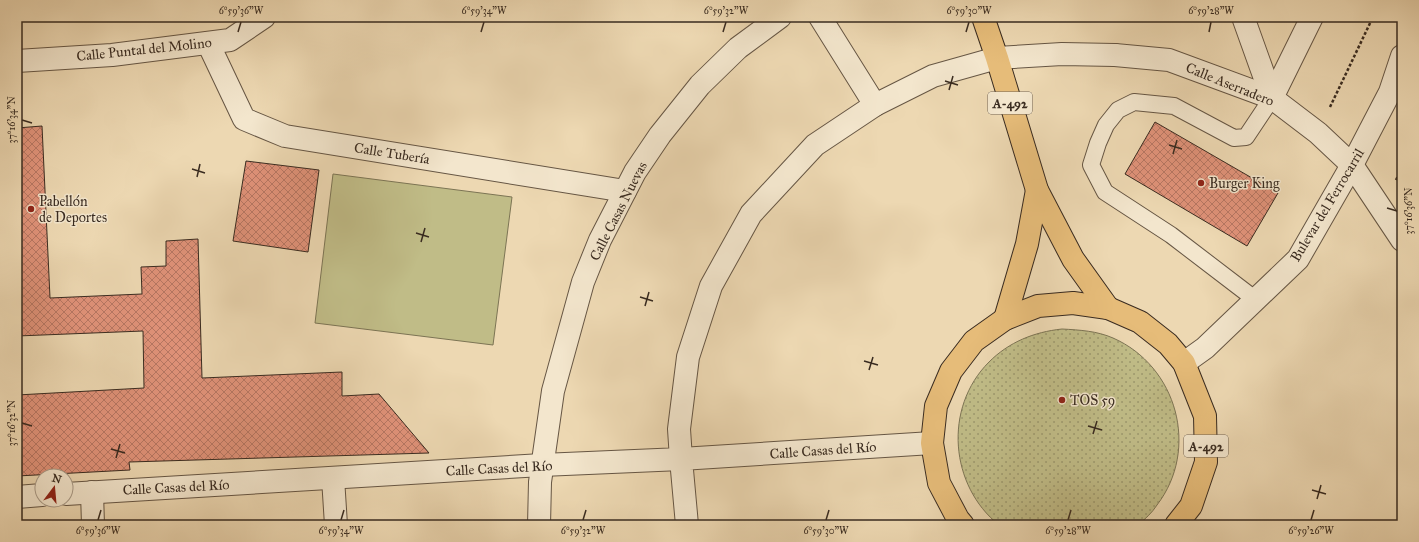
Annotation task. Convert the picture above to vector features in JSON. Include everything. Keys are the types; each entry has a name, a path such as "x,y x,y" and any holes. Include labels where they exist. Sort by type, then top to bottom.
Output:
{"main road":[{"name":"A-492","path":"982,17 997,58 1037,190 1073,259 1108,308"},
{"name":"A-492","path":"1005,319 1028,244 1037,190"},
{"name":"A-492","path":"963,525 958,520 939,483 932,443 936,406 951,370 974,341 1005,319 1038,306 1073,303 1108,308 1140,322 1168,344 1184,363 1205,416 1206,462 1191,506 1176,525"}],"street":[{"name":"Calle Puntal del Molino","path":"17,61 112,55 230,40 264,17"},
{"name":"Calle Casas Nuevas","path":"538,525 540,482 553,391 583,282 600,240 635,172 660,135 700,85 738,48 780,17"},
{"path":"820,17 876,105"},
{"path":"1243,17 1272,98"},
{"path":"1272,98 1312,17"},
{"name":"Calle Tubería","path":"208,43 244,119 285,136 625,191"},
{"name":"Calle Aserradero","path":"686,525 679,429 688,357 711,286 751,214 815,145 876,105 933,76 997,58 1062,54 1115,55 1169,60 1272,98 1318,133 1352,165 1402,240"},
{"name":"Bulevar del Ferrocarril","path":"1184,363 1206,348 1298,259 1352,165 1390,92 1402,56"},
{"name":"Calle Casas del Río","path":"74,493 542,465 681,459 932,443"},
{"path":"333,478 336,525"},
{"path":"92,492 93,525"},
{"path":"17,497 34,496"}],"lane":[{"path":"1256,300 1171,235 1105,192 1091,166 1098,143 1106,125 1118,110 1134,102 1174,106 1234,138 1246,137 1272,98"}],"path":[{"path":"1318,133 1373,17"}],"shaded area":[{"path":"333,174 512,197 493,345 315,323"},
{"path":"1062,329 1095,332 1113,338 1135,351 1153,368 1166,388 1175,411 1179,435 1177,459 1170,483 1151,513 1138,525 999,525 983,509 970,490 962,468 958,446 959,424 964,401 974,381 989,362 1005,349 1032,335"}],"building":[{"name":"Burger King","path":"1155,122 1278,193 1247,246 1125,174"},
{"path":"42,126 50,298 142,294 141,267 166,266 166,241 198,239 202,378 342,372 342,396 379,394 429,453 129,462 130,470 74,473 74,468 34,468 34,475 17,476 17,395 144,388 143,331 17,336 17,128"},
{"path":"246,161 319,170 308,252 233,241"}],"place":[{"name":"Burger King","path":"1201,183"},
{"name":"Pabellón de Deportes","path":"31,209"},
{"name":"TOS 59","path":"1062,400"}]}
